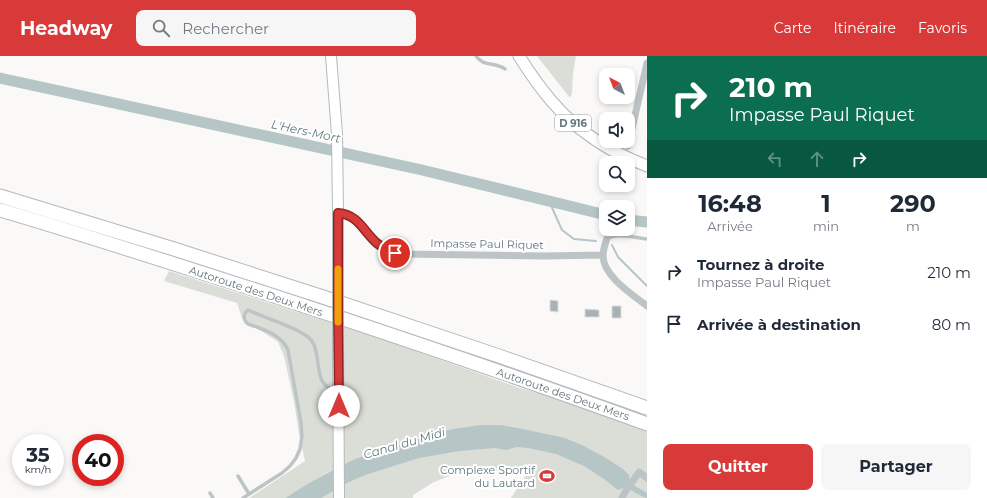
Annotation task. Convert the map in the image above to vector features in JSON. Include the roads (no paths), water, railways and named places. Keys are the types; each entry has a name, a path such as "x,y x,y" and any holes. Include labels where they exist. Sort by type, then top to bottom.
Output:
{"highway":[{"name":"Autoroute des Deux Mers","path":"0,196 323,297 647,408"},
{"name":"Autoroute des Deux Mers","path":"0,210 168,262 410,340 572,396 647,424"}],"main road":[{"name":"D 916","path":"519,56 543,91 571,122 608,148 647,166"}],"street":[{"path":"331,56 336,133"},
{"path":"337,56 336,133 338,213 339,498"},
{"path":"635,117 647,67"},
{"name":"Impasse Paul Riquet","path":"338,213 348,215 355,219 377,243 395,253 420,255 603,255"},
{"path":"608,236 603,255 611,275 616,281 647,306"},
{"path":"624,495 639,472 647,478"}],"lane":[{"path":"476,56 481,62 499,65 505,69"},
{"path":"621,236 647,239"},
{"path":"243,498 290,466 300,449 302,429 288,350 280,339 267,331 246,323 244,318 245,312 248,310 299,332 311,339 317,351 321,381 331,390 339,391"},
{"path":"238,476 249,494"},
{"path":"210,493 213,498"}],"waterway":[{"name":"L'Hers-Mort","path":"0,78 422,170 599,213"},
{"path":"549,201 562,230 574,239 596,241"},
{"name":"L'Hers-Mort","path":"635,221 647,222"},
{"path":"612,245 618,257 647,286"}],"place":[{"name":"Complexe Sportif du Lautard","path":"547,476"}],"water label":[{"name":"Canal du Midi","path":"404,443"}]}
